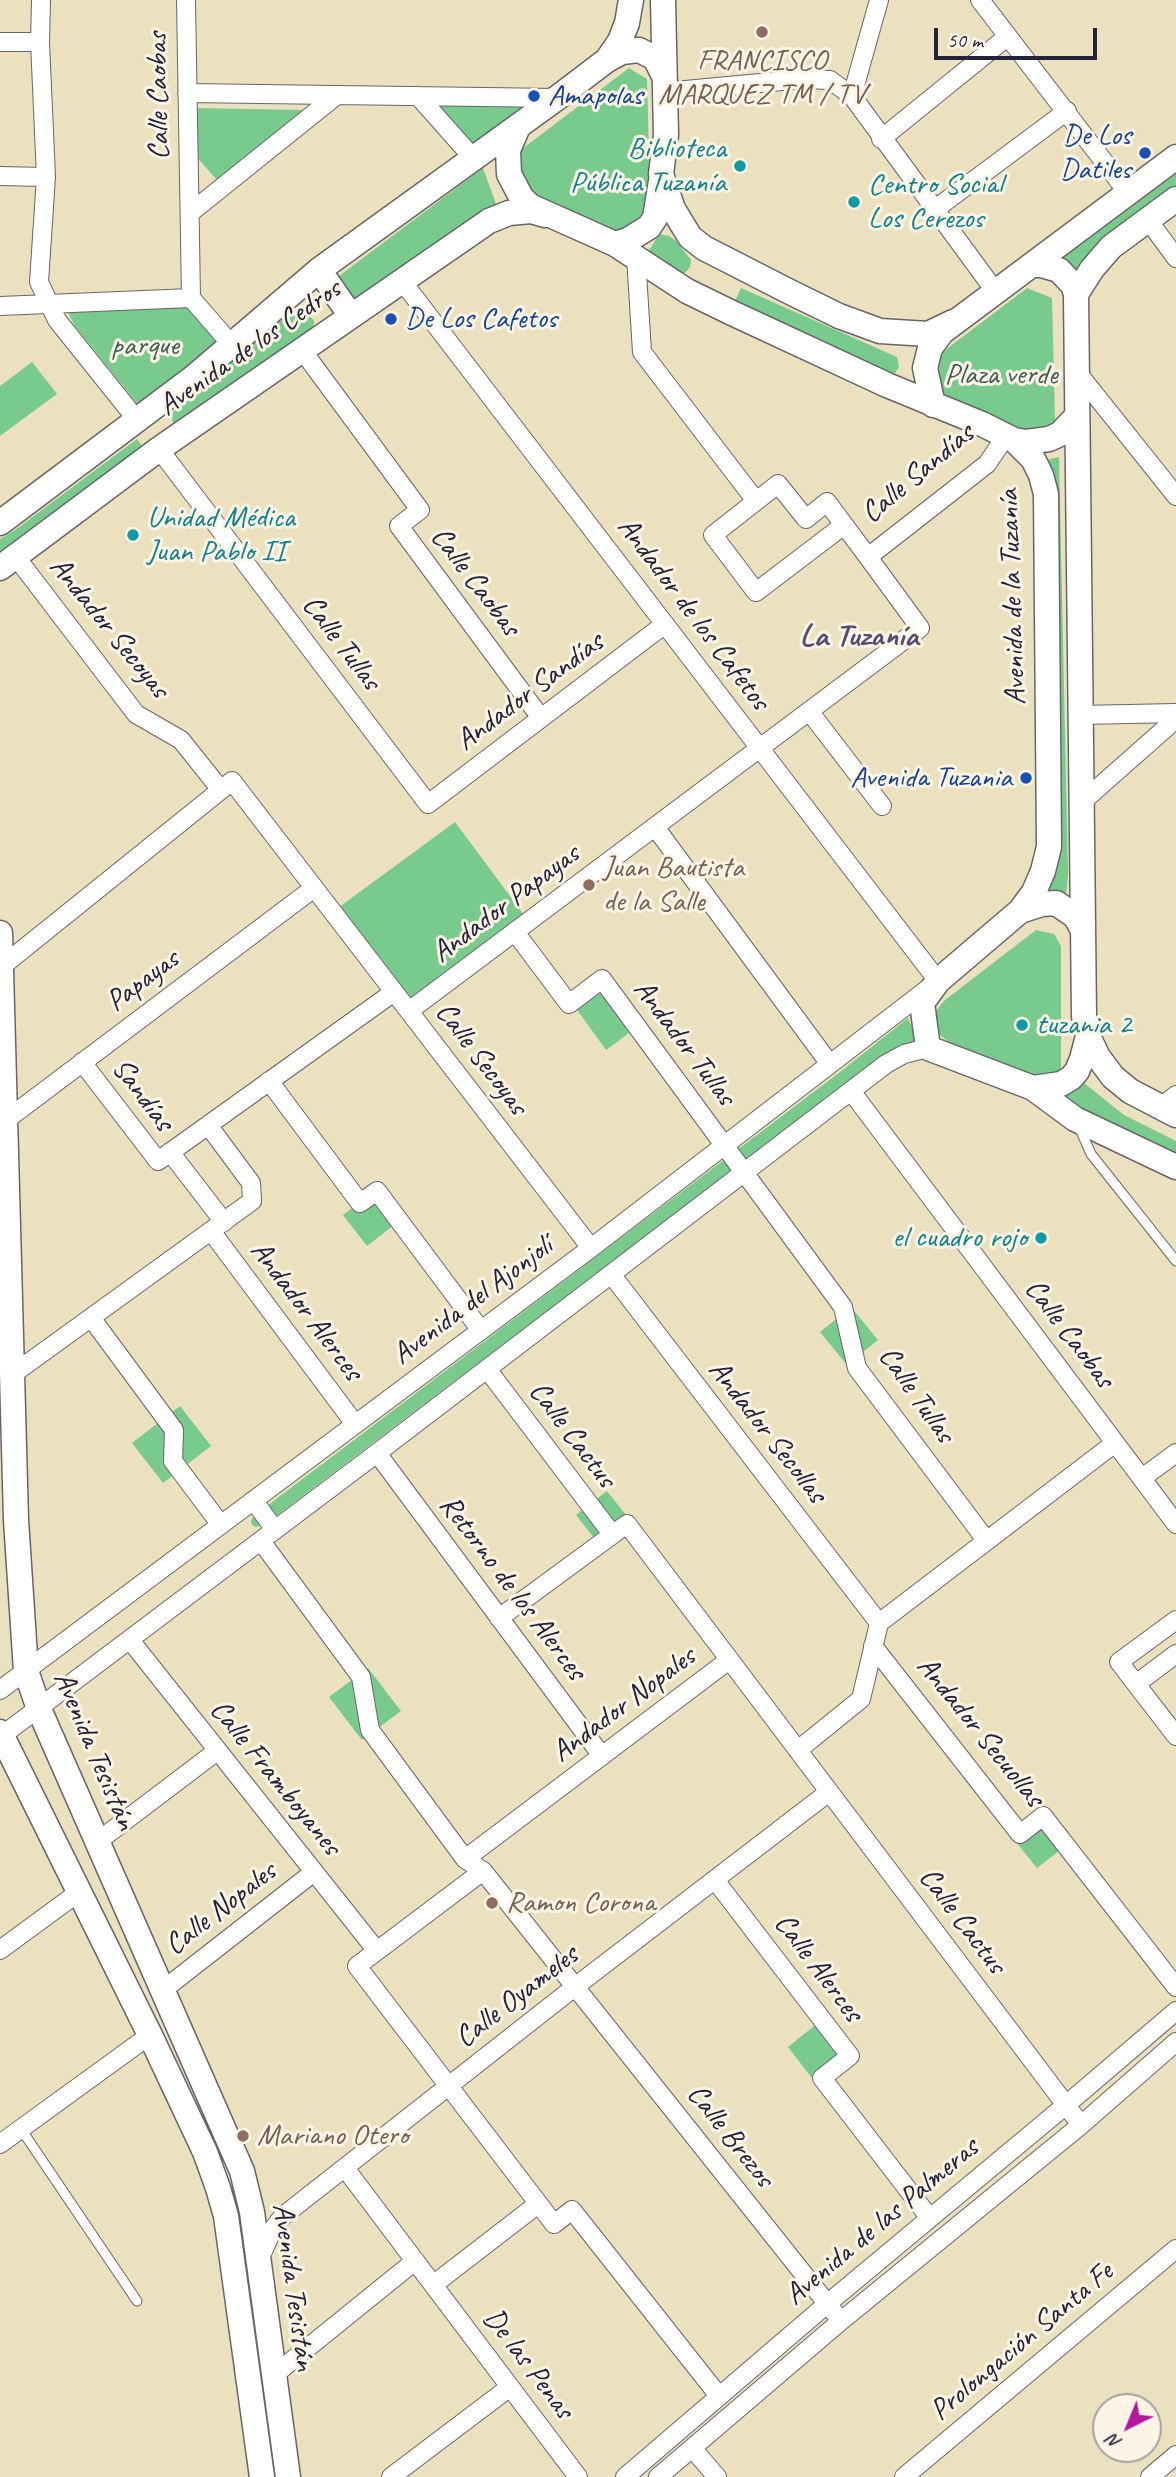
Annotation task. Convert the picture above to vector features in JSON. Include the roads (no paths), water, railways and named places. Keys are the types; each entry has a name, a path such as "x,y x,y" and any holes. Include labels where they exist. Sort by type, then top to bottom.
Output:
{"street":[{"path":"41,0 40,43 46,177 39,282 57,320 137,420"},
{"name":"Calle Caobas","path":"186,0 191,298"},
{"path":"607,60 620,41 631,0"},
{"path":"663,0 667,135 661,174 662,190 655,218 625,251 642,352 756,501"},
{"path":"852,96 879,0"},
{"path":"980,0 1128,193"},
{"path":"881,139 1007,37"},
{"path":"0,42 40,43"},
{"path":"549,216 530,206 521,197 509,174 508,150 518,127 607,60 622,52 639,50 654,58 664,83"},
{"path":"664,83 831,80 852,96 995,291"},
{"path":"187,93 558,98"},
{"path":"190,213 337,95"},
{"path":"418,96 474,159"},
{"path":"934,210 1067,111"},
{"name":"Avenida de los Cedros","path":"0,523 194,377 319,270 518,127"},
{"path":"933,405 926,379 927,358 935,339 953,322 1176,157"},
{"path":"661,174 674,209 690,237 704,248 788,291 839,316 880,331 928,334 953,322"},
{"path":"0,176 46,177"},
{"path":"1076,294 1091,269 1111,247 1176,199"},
{"name":"Avenida de los Cedros","path":"8,562 159,449 489,221 509,212 531,211 549,216"},
{"name":"Avenida de la Tuzanía","path":"549,216 625,251 687,291 1010,438 1033,459 1046,494 1049,847 1044,871 1034,892 1020,911 938,981"},
{"path":"1148,220 1176,258"},
{"path":"1032,265 1059,270 1073,285 1076,294 1084,1016 1088,1037 1098,1057 1113,1077 1130,1091 1171,1106"},
{"path":"319,270 351,316"},
{"name":"Andador de los Cafetos","path":"402,281 938,981"},
{"path":"0,306 191,298 231,344"},
{"name":"Calle Caobas","path":"302,350 420,510 399,526 541,718"},
{"path":"1077,372 1176,496"},
{"path":"1010,438 1026,442 1049,439 1070,426 1077,416"},
{"name":"Calle Sandías","path":"868,557 987,464 1010,438"},
{"name":"Calle Tullas","path":"159,449 428,804"},
{"path":"844,524 755,593 713,535 778,484 806,519 827,502 844,524 868,557"},
{"name":"Andador Papayas","path":"409,1011 920,628 868,557"},
{"name":"Andador Secoyas","path":"8,562 136,714 181,740 221,790"},
{"name":"Andador Sandías","path":"428,804 665,624"},
{"path":"809,711 882,806"},
{"path":"1081,715 1176,716"},
{"path":"1082,802 1176,716"},
{"name":"Calle Secoyas","path":"221,790 232,781 591,1248"},
{"path":"1,967 221,790"},
{"path":"655,827 829,1063"},
{"name":"Papayas","path":"6,1120 314,888"},
{"path":"1020,911 1042,904 1056,904 1074,916 1083,930"},
{"name":"Andador Tullas","path":"515,932 569,1004 602,979 725,1144"},
{"name":"Avenida Tesistán","path":"0,933 13,1374 8,1516 26,1671 39,1709 242,2171 252,2213 288,2477"},
{"path":"938,981 922,1003 928,1048 1033,1088 1075,1119 1176,1167"},
{"name":"Avenida del Ajonjolí","path":"0,1690 591,1248 938,981"},
{"path":"164,1157 394,992"},
{"path":"1033,1088 1061,1084 1071,1078 1082,1059 1088,1037"},
{"name":"Avenida del Ajonjolí","path":"1,1735 268,1536 886,1064 928,1048"},
{"name":"Sandías","path":"82,1062 164,1157 217,1226"},
{"path":"269,1081 360,1203 377,1191 480,1329"},
{"name":"Calle Caobas","path":"852,1091 1176,1524"},
{"path":"13,1374 252,1201 251,1182 208,1125"},
{"path":"725,1144 745,1172"},
{"name":"Calle Tullas","path":"745,1172 843,1307 857,1368 986,1540"},
{"name":"Andador Alerces","path":"217,1226 355,1424"},
{"name":"Andador Secollas","path":"611,1275 878,1623"},
{"path":"92,1319 174,1430 173,1461 221,1525"},
{"name":"Calle Cactus","path":"487,1369 612,1534"},
{"path":"798,1750 861,1699 878,1623 1115,1443"},
{"name":"Retorno de los Alerces","path":"377,1453 602,1756"},
{"path":"1142,1478 1176,1453"},
{"path":"254,1501 268,1536"},
{"name":"Calle Cactus","path":"499,1618 627,1524 729,1660"},
{"name":"Calle Brezos","path":"268,1536 361,1677 370,1730 465,1859 483,1871 841,2321"},
{"path":"1176,1619 1119,1662 1176,1736"},
{"name":"Calle Framboyanes","path":"130,1640 377,1951"},
{"name":"Andador Secuollas","path":"873,1646 1020,1834 1043,1816 1176,1987"},
{"path":"1136,1684 1176,1654"},
{"name":"Andador Nopales","path":"465,1859 729,1660 798,1750"},
{"name":"Avenida Tesistán","path":"1,1735 205,2152 226,2216 262,2477"},
{"name":"Calle Cactus","path":"798,1750 1081,2125"},
{"path":"97,1842 217,1751"},
{"name":"Calle Oyameles","path":"258,2262 277,2222 290,2211 576,1986 829,1792"},
{"path":"483,1871 357,1966 554,2224 572,2210 719,2396"},
{"name":"Calle Nopales","path":"163,1990 314,1872"},
{"name":"Calle Alerces","path":"715,1880 850,2056 822,2078 929,2217"},
{"path":"0,1950 79,1892"},
{"name":"Avenida de las Palmeras","path":"625,2477 929,2217 1176,2011"},
{"path":"0,2144 150,2035"},
{"name":"Avenida de las Palmeras","path":"658,2477 841,2321 1173,2051"},
{"name":"De las Penas","path":"345,2168 578,2477"},
{"path":"433,2285 538,2204"},
{"name":"Prolongación Santa Fe","path":"904,2477 1176,2249"},
{"path":"274,2375 415,2261"},
{"path":"391,2477 510,2387"},
{"path":"692,2448 717,2477"},
{"path":"1150,2477 1176,2455"}],"lane":[{"path":"1075,1119 1091,1154 1176,1261"},
{"path":"21,2129 137,2301"}],"place":[{"name":"FRANCISCO MARQUEZ TM / TV","path":"762,32"},
{"name":"Amapolas","path":"534,96"},
{"name":"De Los Datiles","path":"1145,153"},
{"name":"Biblioteca Pública Tuzanía","path":"740,166"},
{"name":"Centro Social Los Cerezos","path":"854,202"},
{"name":"De Los Cafetos","path":"391,319"},
{"name":"Unidad Médica Juan Pablo II","path":"133,535"},
{"name":"Avenida Tuzania","path":"1026,778"},
{"name":"Juan Bautista de la Salle","path":"589,885"},
{"name":"tuzania 2","path":"1022,1025"},
{"name":"el cuadro rojo","path":"1041,1238"},
{"name":"Ramon Corona","path":"492,1903"},
{"name":"Mariano Otero","path":"243,2136"}],"district":[{"name":"La Tuzanía","path":"859,637"}],"park label":[{"name":"parque","path":"145,346"},
{"name":"Plaza verde","path":"1001,375"}]}
